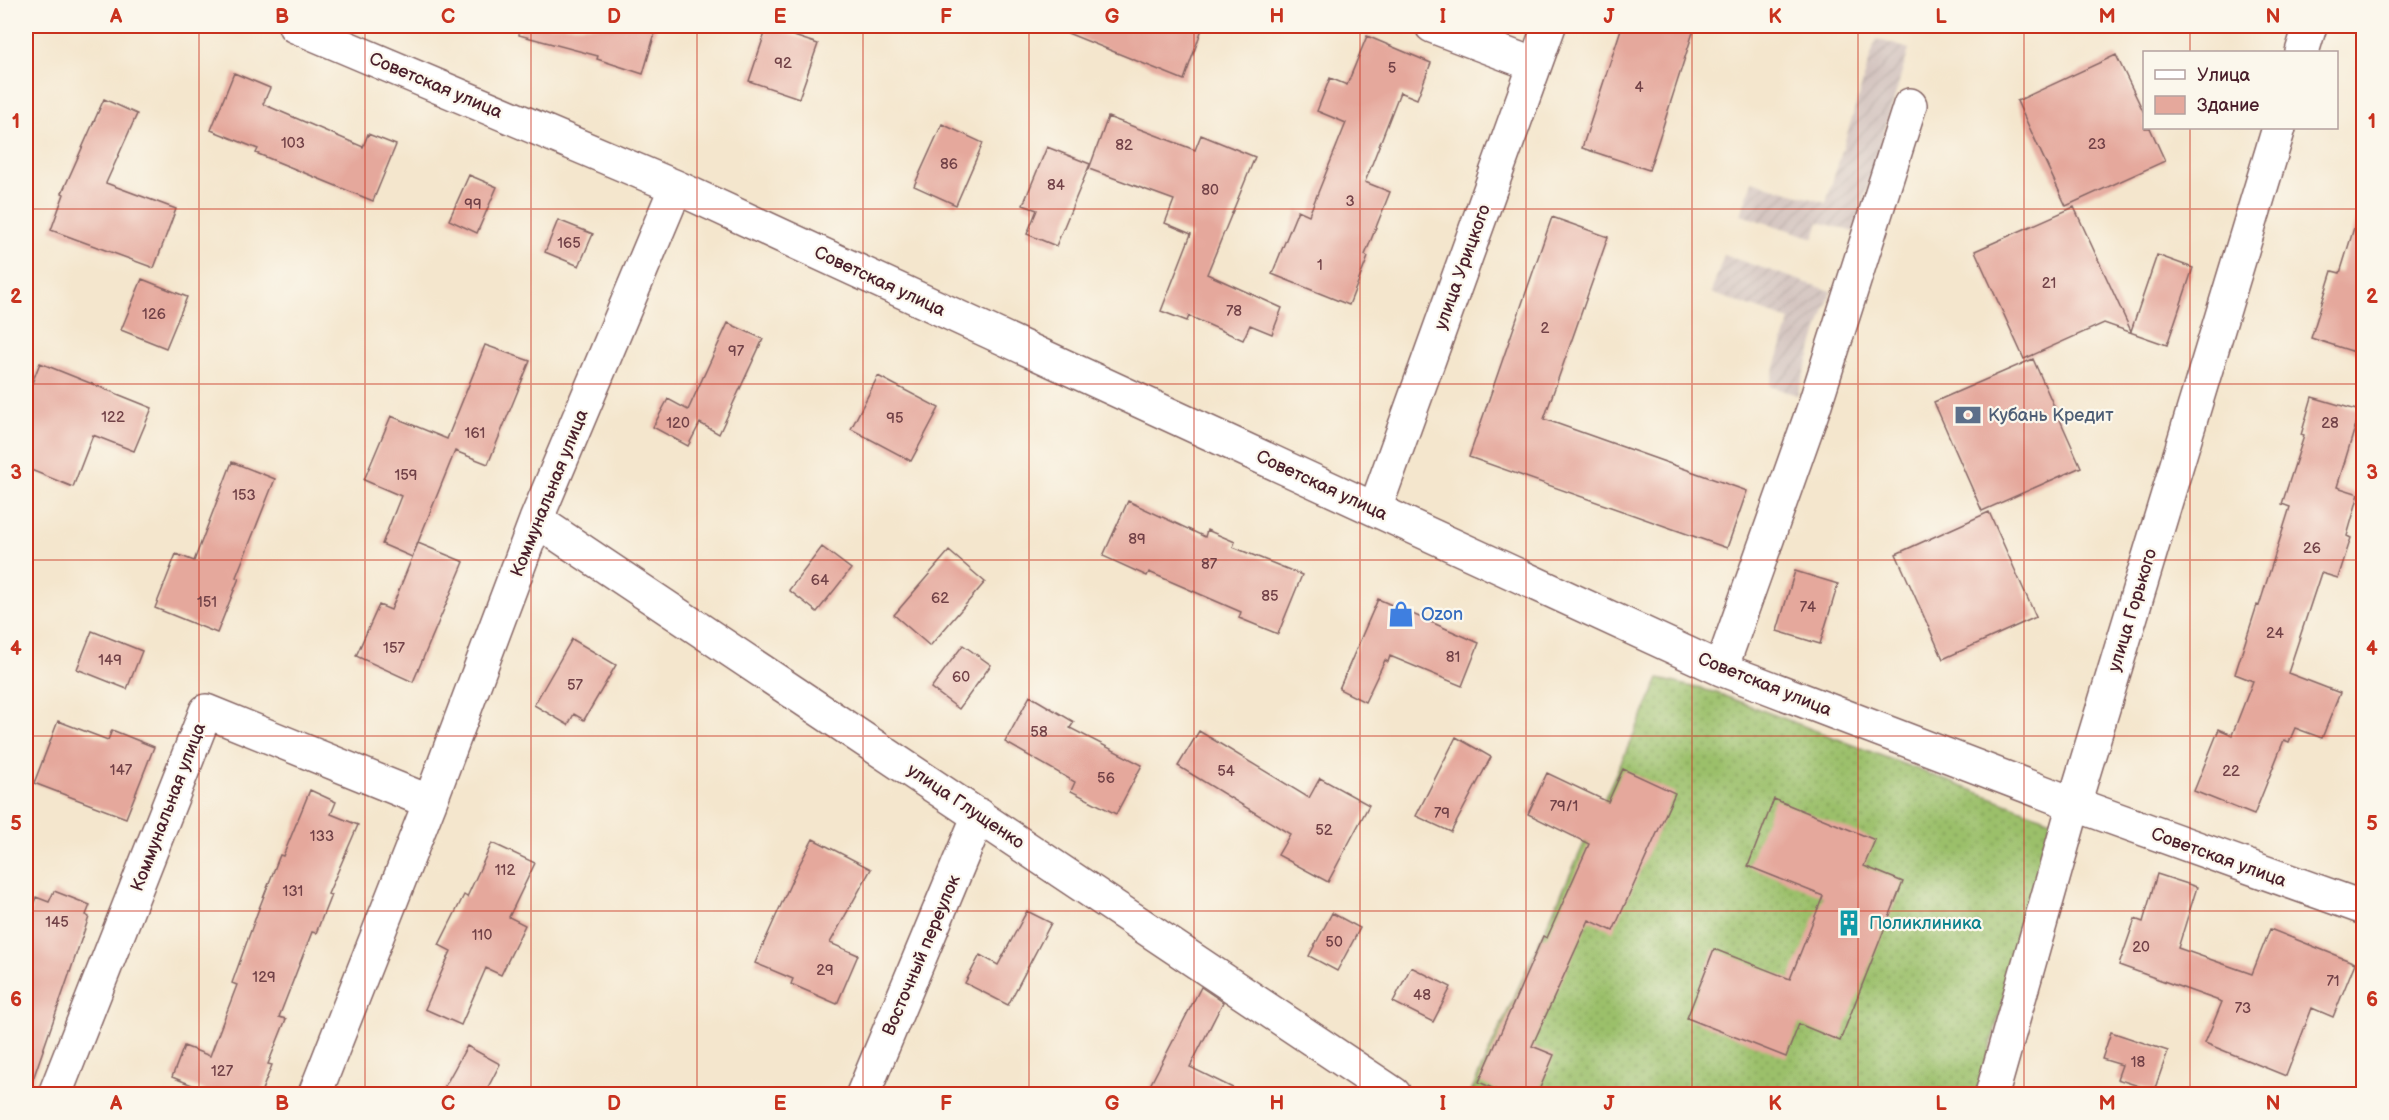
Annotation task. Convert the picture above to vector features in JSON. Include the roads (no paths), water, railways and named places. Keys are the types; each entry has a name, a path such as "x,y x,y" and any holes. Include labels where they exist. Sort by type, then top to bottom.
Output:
{"street":[{"name":"Советская улица","path":"295,26 676,187 1721,669 2073,804 2364,908"},
{"path":"1432,26 1535,65"},
{"name":"улица Урицкого","path":"1375,509 1549,26"},
{"path":"2302,51 2310,26"},
{"path":"1721,669 1814,407 1910,105"},
{"name":"улица Горького","path":"1992,1095 2073,804 2279,129"},
{"name":"Коммунальная улица","path":"315,1095 430,802 536,520 676,187"},
{"name":"улица Глущенко","path":"536,520 1394,1095"},
{"name":"Коммунальная улица","path":"55,1095 206,711 430,802"},
{"name":"Восточный переулок","path":"863,1095 979,815"}],"place":[{"name":"Кубань Кредит","path":"1968,415"},
{"name":"Ozon","path":"1401,614"},
{"name":"Поликлиника","path":"1849,923"}]}
